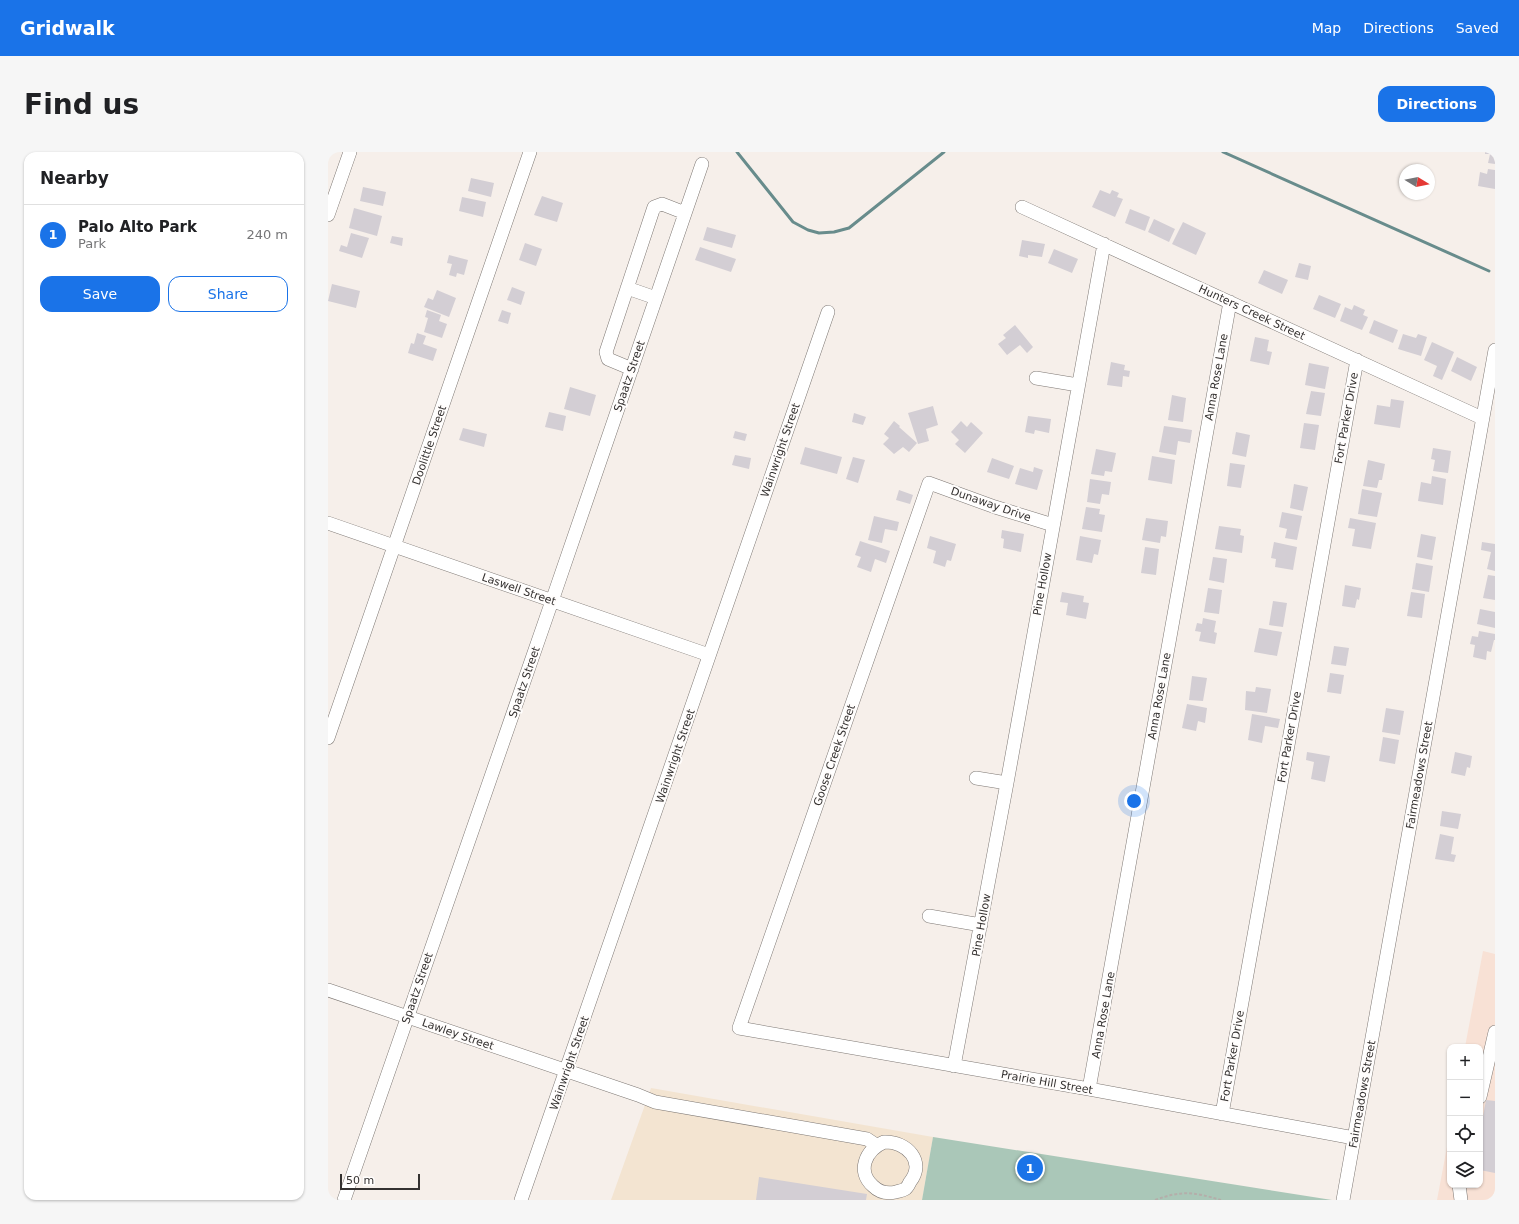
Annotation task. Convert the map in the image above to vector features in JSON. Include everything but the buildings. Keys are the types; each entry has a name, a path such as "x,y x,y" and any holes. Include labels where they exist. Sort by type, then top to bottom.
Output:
{"street":[{"path":"328,215 350,152"},
{"name":"Doolittle Street","path":"328,738 530,152"},
{"name":"Spaatz Street","path":"344,1200 702,164"},
{"path":"632,369 608,359 606,352 654,206 662,204 685,213"},
{"name":"Hunters Creek Street","path":"1022,207 1482,418"},
{"name":"Pine Hollow","path":"954,1066 1007,783 1104,244"},
{"path":"627,288 656,298"},
{"name":"Anna Rose Lane","path":"1089,1089 1230,302"},
{"name":"Wainwright Street","path":"521,1200 828,312"},
{"name":"Fairmeadows Street","path":"1342,1200 1495,350"},
{"name":"Fort Parker Drive","path":"1222,1114 1357,360"},
{"path":"1036,378 1078,385"},
{"name":"Dunaway Drive","path":"929,483 995,507 1053,524"},
{"name":"Goose Creek Street","path":"739,1028 929,483"},
{"name":"Laswell Street","path":"328,523 710,655"},
{"path":"976,778 1007,783"},
{"path":"929,916 981,925"},
{"name":"Lawley Street","path":"328,990 655,1102 867,1139 876,1146"},
{"name":"Prairie Hill Street","path":"739,1028 1089,1089 1354,1138"},
{"path":"1483,1084 1495,1032"},
{"path":"884,1142 892,1142 904,1146 912,1155 915,1163 915,1172 904,1195 884,1192 876,1189 865,1176 864,1167 870,1151 884,1142"},
{"path":"1459,1188 1461,1200"}],"path":[{"path":"1156,1200 1170,1195 1186,1192 1221,1200"}],"shaded area":[{"path":"1483,951 1495,954 1495,1200 1437,1200 1447,1147 1447,1188 1483,1188 1483,1044 1466,1044"},
{"path":"651,1088 933,1137 922,1200 611,1200"}],"green space":[{"path":"933,1137 1332,1200 922,1200"}],"waterway":[{"path":"737,152 793,222 808,230 819,233 834,232 849,228 944,152"},
{"path":"1223,152 1489,271"}],"place":[{"name":"Palo Alto Park","path":"1030,1168"}]}
